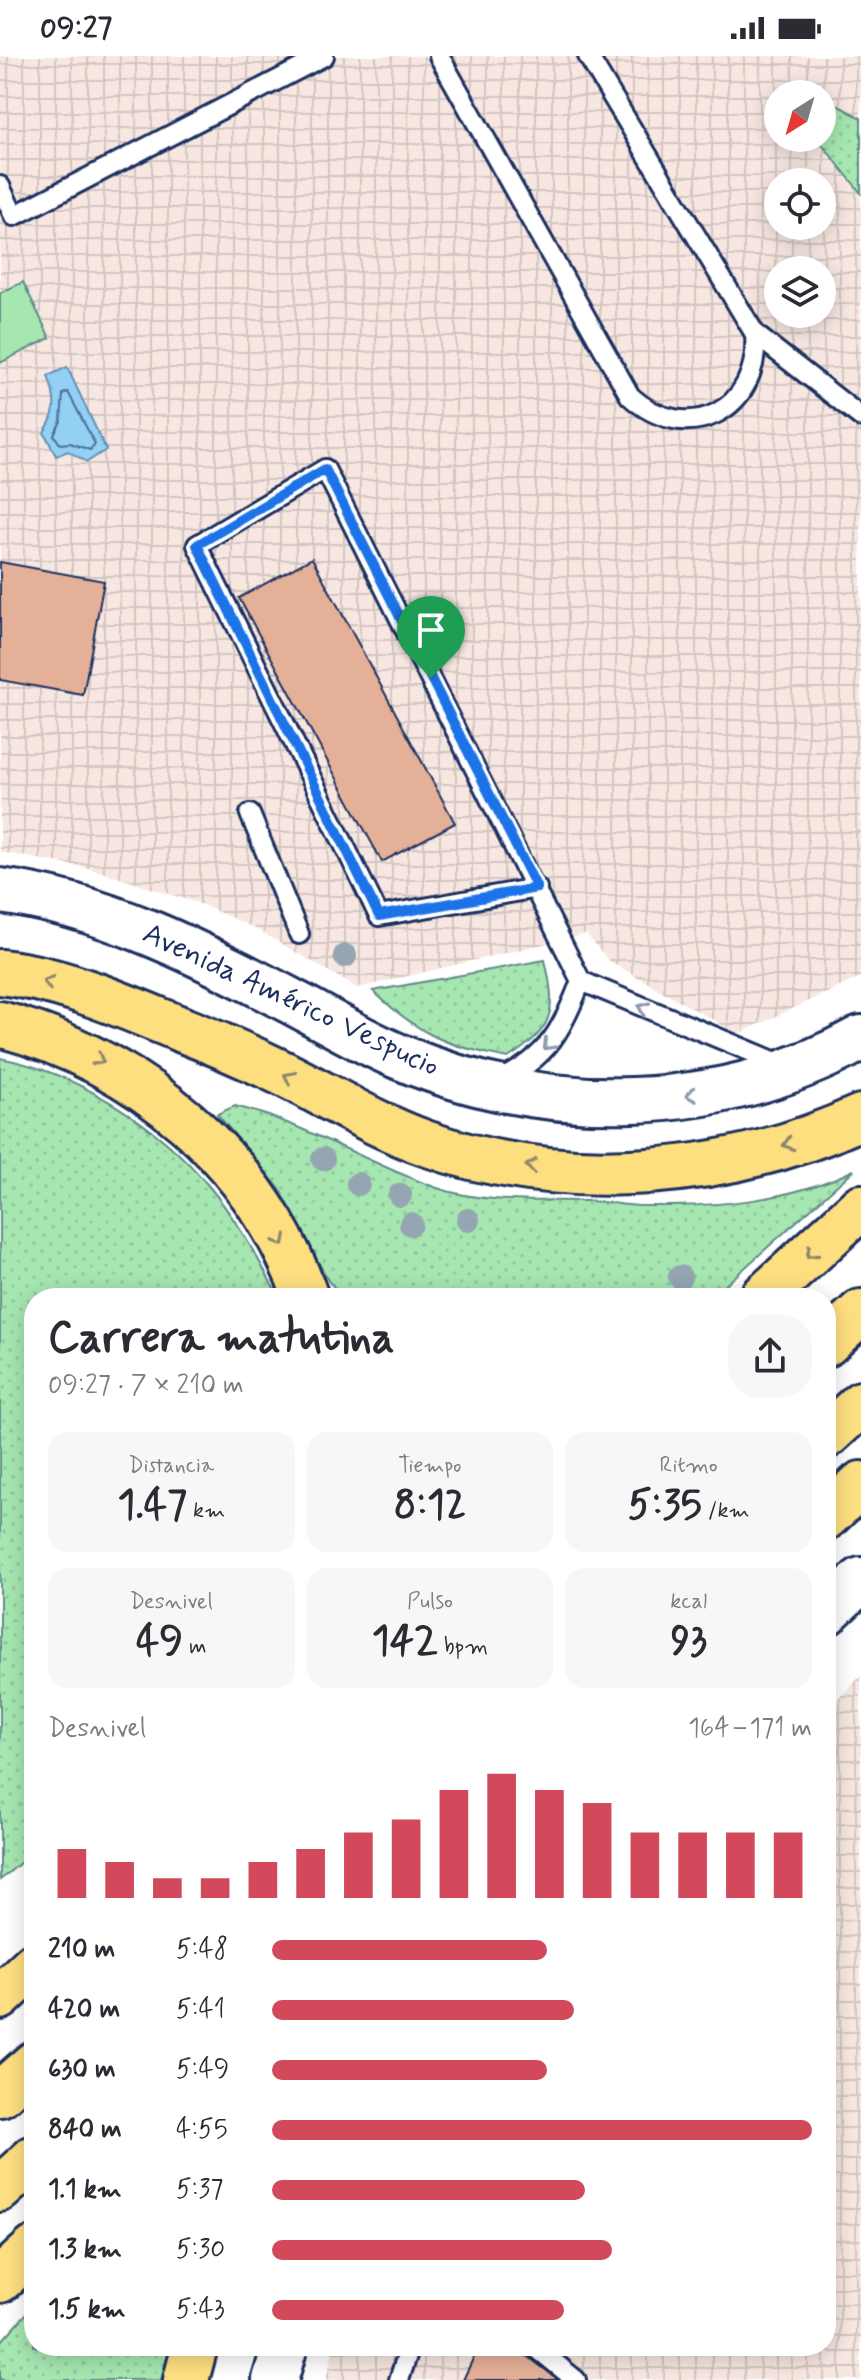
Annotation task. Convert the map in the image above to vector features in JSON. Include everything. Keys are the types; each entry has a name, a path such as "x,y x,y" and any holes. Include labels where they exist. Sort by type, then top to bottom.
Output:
{"highway":[{"path":"0,972 73,988 143,1013 283,1074 425,1143 523,1166 622,1171 687,1166 786,1145 861,1117"},
{"path":"0,1024 40,1035 111,1067 164,1102 199,1133 260,1205 282,1243 302,1288"},
{"path":"773,1288 861,1207"},
{"path":"836,1335 861,1312"},
{"path":"836,1427 861,1404"},
{"path":"836,1508 861,1484"},
{"path":"0,1997 24,1974"},
{"path":"0,2094 24,2073"},
{"path":"0,2189 24,2167"},
{"path":"0,2280 24,2258"},
{"path":"186,2380 192,2356"}],"street":[{"name":"Avenida Américo Vespucio","path":"0,891 85,910 164,939 399,1057 487,1086 537,1096 636,1101 732,1087 793,1069 861,1038"},
{"path":"836,1604 861,1580"},
{"path":"275,2380 282,2356"}],"lane":[{"path":"0,186 14,216 324,56"},
{"path":"439,56 630,396 644,409 662,418 682,421 720,412 734,401 754,370 755,334"},
{"path":"588,56 755,334 861,417"},
{"path":"537,888 379,916 197,545 325,469 537,888 581,981 793,1069"},
{"path":"250,814 299,934"},
{"path":"487,1086 512,1074 550,1044 564,1027 581,981"},
{"path":"399,2380 407,2356"},
{"path":"546,2356 576,2380"}],"shaded area":[{"path":"0,56 861,56 861,977 738,1034 609,961 586,934 357,988 256,929 203,905 92,869 0,852"},
{"path":"861,1676 861,2380 326,2380 332,2356 836,2356 836,1700"}],"green space":[{"path":"836,104 861,118 861,193 828,152 836,152"},
{"path":"23,282 50,338 0,363 0,293"},
{"path":"545,960 551,993 548,1017 535,1038 508,1058 434,1036 405,1019 373,991"},
{"path":"0,1058 57,1075 86,1088 165,1141 207,1184 228,1211 274,1288 24,1288 24,1860 0,1880"},
{"path":"235,1106 262,1114 437,1188 492,1199 594,1201 641,1206 723,1203 777,1196 829,1181 854,1170 722,1288 335,1288 280,1189 217,1114"},
{"path":"24,2316 24,2356 181,2356 174,2380 0,2380 0,2343"}],"water":[{"path":"67,367 106,450 87,462 68,451 56,456 44,432 52,418 54,405 48,376"}],"building":[{"path":"312,558 455,823 382,862 239,598"},
{"path":"0,562 104,581 83,695 0,680"},
{"path":"474,2356 527,2356 559,2380 463,2380"}],"route":[{"path":"325,469 431,678 537,888 379,916 197,545 325,469"}]}
